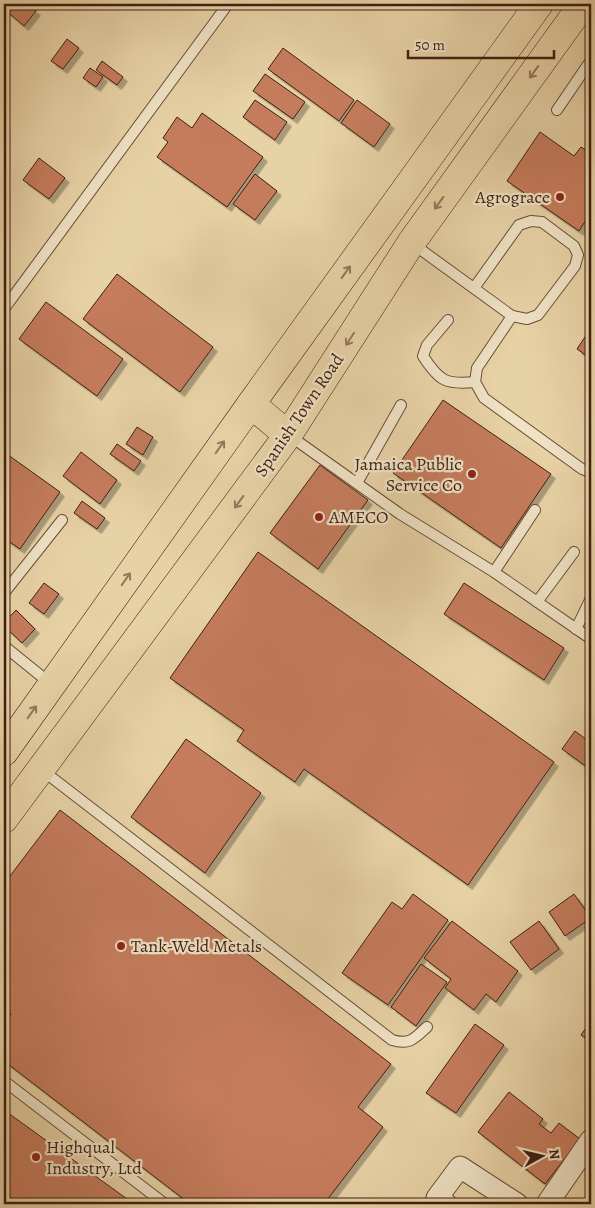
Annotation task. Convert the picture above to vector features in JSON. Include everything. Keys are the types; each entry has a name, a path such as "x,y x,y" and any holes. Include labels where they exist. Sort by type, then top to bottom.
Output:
{"highway":[{"path":"5,748 539,4"},
{"name":"Spanish Town Road","path":"4,820 288,435 411,242 577,8"},
{"path":"251,404 288,435"}],"street":[{"path":"547,1204 591,1140"},
{"path":"446,1204 436,1198 460,1167 517,1204"}],"lane":[{"path":"4,308 228,4"},
{"path":"557,110 591,60"},
{"path":"411,242 512,316 527,319 538,315 575,266 578,255 574,246 542,222 531,221 519,225 474,288"},
{"path":"512,316 477,368 476,382 484,398 582,469 591,472"},
{"path":"448,320 427,345 423,356 433,372 445,381 461,384 476,382"},
{"path":"357,483 401,405"},
{"path":"288,435 400,514 494,572 591,639"},
{"path":"494,572 535,510"},
{"path":"4,593 62,520"},
{"path":"537,602 574,552"},
{"path":"576,629 591,598"},
{"path":"4,646 51,684"},
{"path":"41,769 392,1040 401,1042 412,1040 427,1027"},
{"path":"4,1081 165,1204"}],"building":[{"path":"4,4 27,4 36,11 24,26 4,9"},
{"path":"67,39 79,48 63,69 51,61"},
{"path":"283,48 354,100 339,121 268,69"},
{"path":"102,61 123,77 117,85 96,70"},
{"path":"90,68 103,77 96,87 83,78"},
{"path":"265,74 305,102 293,119 253,91"},
{"path":"255,100 287,122 275,140 243,117"},
{"path":"357,100 390,124 374,147 341,123"},
{"path":"202,113 263,157 227,207 157,157 168,142 163,138 177,117 192,128"},
{"name":"Agrograce","path":"540,132 574,156 581,147 589,152 591,149 591,212 579,231 507,181"},
{"path":"39,158 65,178 49,199 23,180"},
{"path":"255,174 277,191 255,220 233,204"},
{"path":"117,274 213,347 180,392 83,319"},
{"path":"46,302 123,359 97,396 19,339"},
{"path":"591,328 591,359 577,349"},
{"name":"Jamaica Public Service Co","path":"443,400 551,474 501,548 393,473"},
{"path":"137,427 153,437 143,455 126,444"},
{"path":"117,444 141,461 134,471 110,454"},
{"path":"4,452 60,492 20,549 4,538"},
{"path":"81,452 117,480 100,504 63,476"},
{"name":"AMECO","path":"320,465 368,500 318,569 270,533"},
{"path":"82,501 105,518 97,529 74,513"},
{"path":"258,552 554,762 468,885 304,769 295,782 237,741 244,730 170,678"},
{"path":"44,583 59,594 44,614 29,603"},
{"path":"464,583 564,648 544,680 444,614"},
{"path":"16,610 35,629 22,643 4,626 4,623"},
{"path":"575,731 591,743 591,770 562,749"},
{"path":"186,739 261,793 205,873 131,817"},
{"name":"Tank-Weld Metals","path":"60,810 391,1064 358,1107 383,1127 324,1204 190,1204 4,1061 4,1024 11,1014 4,1009 4,884"},
{"path":"413,894 448,920 388,1005 342,973 392,902 402,909"},
{"path":"574,894 591,918 565,936 549,912"},
{"path":"452,921 518,971 496,1002 486,994 474,1010 445,988 451,979 424,958"},
{"path":"539,921 559,949 531,970 510,942"},
{"path":"421,964 447,982 416,1026 391,1007"},
{"path":"591,1021 591,1043 581,1035"},
{"path":"475,1024 504,1045 456,1113 426,1093"},
{"path":"509,1092 543,1119 539,1124 551,1133 559,1123 580,1139 545,1184 478,1132"},
{"name":"Highqual Industry, Ltd","path":"4,1110 134,1204 4,1204"}],"place":[{"name":"Agrograce","path":"560,197"},
{"name":"Jamaica Public Service Co","path":"472,474"},
{"name":"AMECO","path":"319,517"},
{"name":"Tank-Weld Metals","path":"121,946"},
{"name":"Highqual Industry, Ltd","path":"36,1157"}]}
